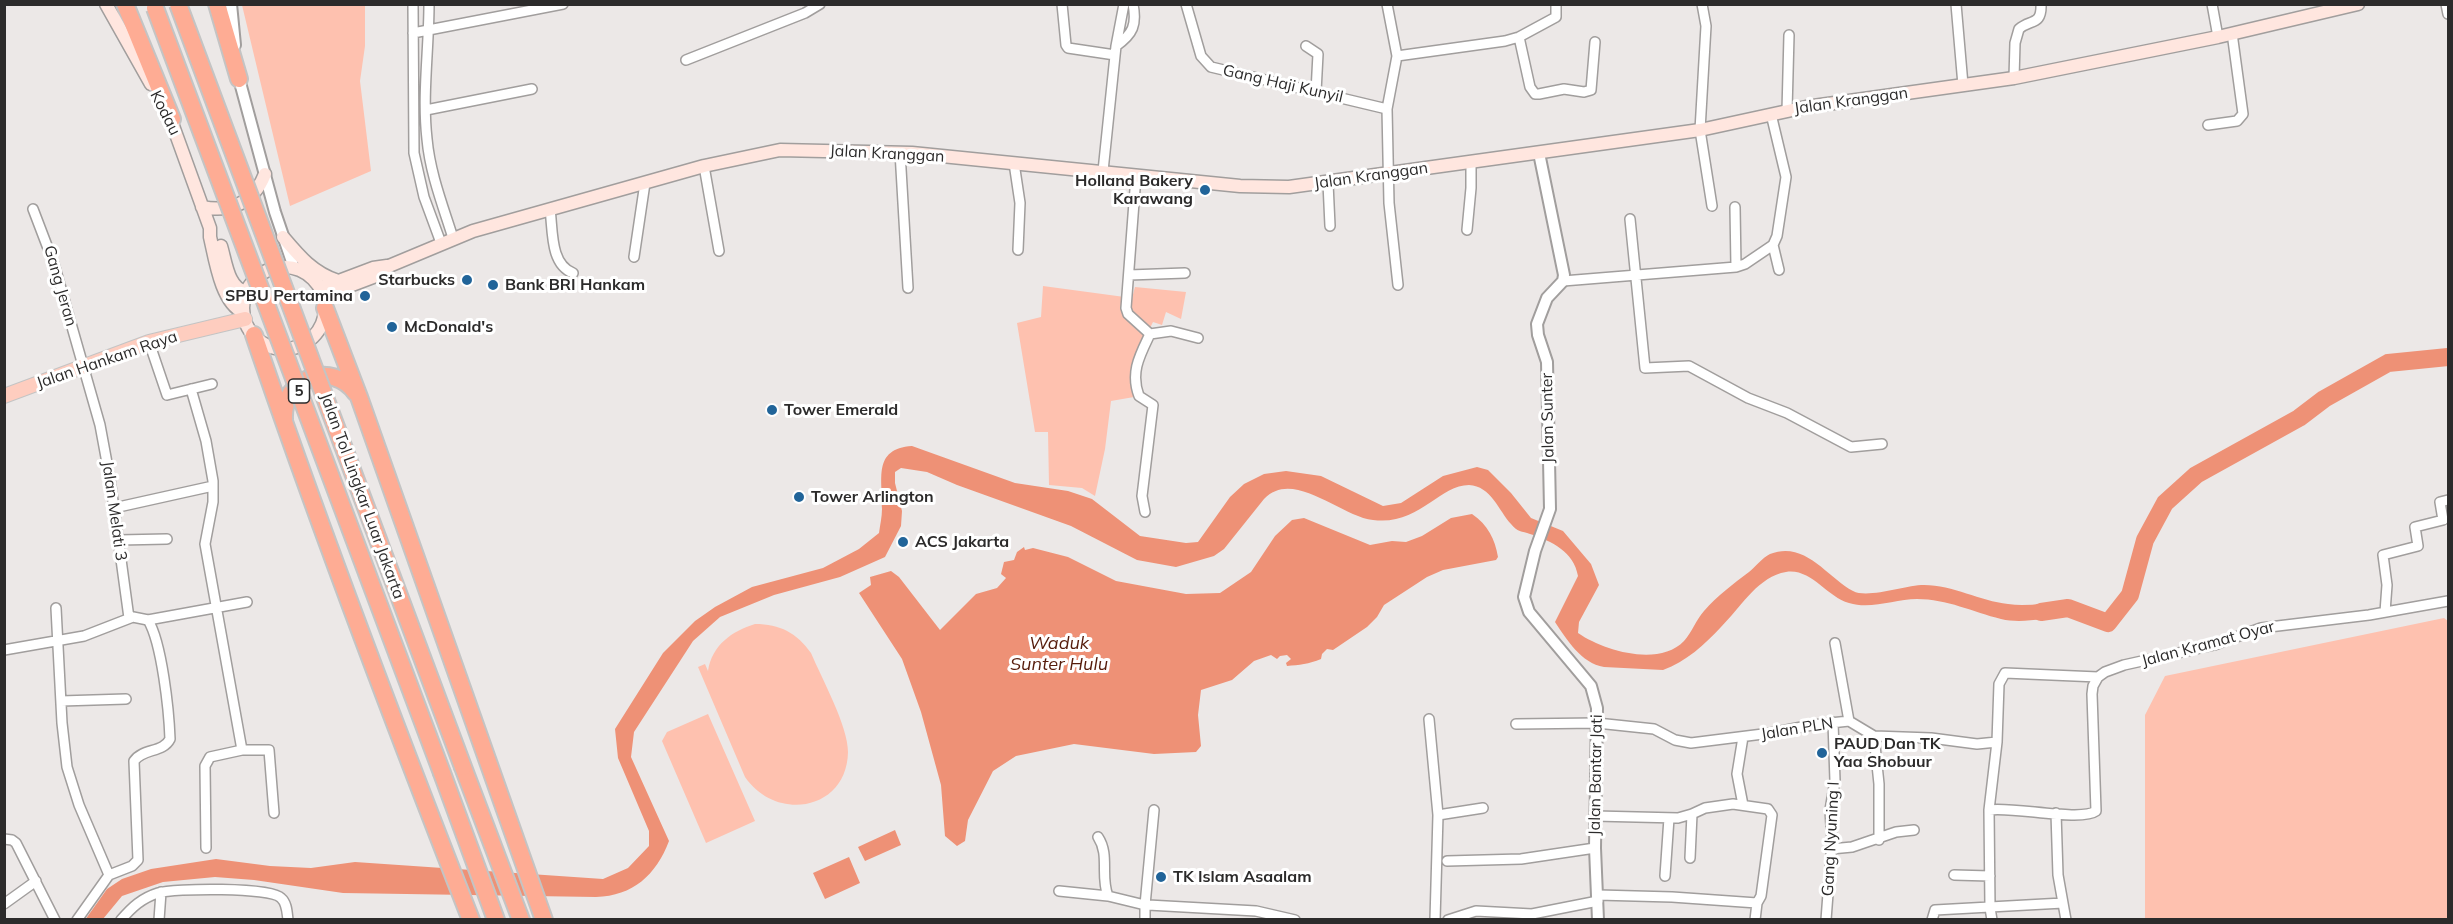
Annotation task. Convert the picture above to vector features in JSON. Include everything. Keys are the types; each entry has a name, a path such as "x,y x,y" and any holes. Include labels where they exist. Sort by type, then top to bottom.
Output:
{"highway":[{"path":"125,4 172,119"},
{"name":"Jalan Tol Lingkar Luar Jakarta","path":"178,4 521,920"},
{"path":"217,4 238,79"},
{"name":"Jalan Tol Lingkar Luar Jakarta","path":"154,6 496,920"},
{"path":"322,297 544,920"},
{"path":"260,340 265,368 284,423 383,695 471,920"},
{"path":"284,423 284,409 288,396 296,386 314,376 327,375 340,379 351,386 359,398"}],"main road":[{"name":"Kodau","path":"106,4 172,119 215,242 229,300 244,316"},
{"name":"Jalan Kranggan","path":"322,297 376,276 389,266 447,240 704,166 780,150 900,152 1240,186 1328,183 1700,130 1787,111 2014,78 2218,37 2358,4"},
{"path":"202,207 224,209 244,202 260,187 265,174"},
{"path":"281,232 307,264 326,277 338,281"},
{"name":"Kodau","path":"220,259 234,286 246,292"},
{"name":"Jalan Kranggan","path":"322,297 338,281 373,268 389,266"},
{"path":"278,267 294,268 309,275 322,297 319,329 303,344 289,348 260,340 244,316 246,292 252,282 264,272 278,267"},
{"name":"Jalan Hankam Raya","path":"4,396 149,342 244,316"}],"street":[{"path":"231,4 238,79 275,212 294,268"},
{"path":"413,4 413,142 420,180 447,240"},
{"path":"429,4 427,140 447,240"},
{"path":"413,33 563,4"},
{"path":"686,60 820,4"},
{"path":"1062,4 1068,48 1115,50 1134,29 1133,4"},
{"path":"1103,171 1115,50 1124,4"},
{"name":"Gang Haji Kunyil","path":"1186,4 1201,56 1211,67 1387,109"},
{"path":"1387,4 1397,56 1387,109 1389,203 1398,285"},
{"path":"1397,56 1519,37 1557,17 1556,4"},
{"path":"1956,4 1963,85"},
{"path":"2014,78 2015,44 2019,29 2036,21 2041,14 2041,4"},
{"path":"2212,4 2218,37"},
{"path":"2446,4 2448,14"},
{"path":"1703,5 1706,27 1700,130 1712,206"},
{"path":"2208,125 2237,121 2243,114 2232,33"},
{"path":"1787,111 1789,35"},
{"path":"1519,37 1530,87 1535,94 1564,89 1584,92 1591,90 1595,42"},
{"path":"1306,46 1318,54 1316,92"},
{"path":"426,110 532,88"},
{"path":"1771,114 1787,183 1773,245 1779,270"},
{"path":"900,152 908,288"},
{"path":"1539,153 1564,275 1563,281 1736,267 1745,264 1773,245"},
{"path":"1467,230 1471,162"},
{"path":"1014,163 1020,203 1018,250"},
{"path":"704,166 719,251"},
{"path":"1136,176 1126,311 1150,334"},
{"path":"420,180 435,177"},
{"path":"634,257 645,183"},
{"path":"1328,183 1330,226"},
{"path":"1735,207 1736,267"},
{"name":"Gang Jeran","path":"33,209 54,264 84,365"},
{"path":"549,209 557,259 564,270 573,273"},
{"path":"1630,219 1642,359 1645,368 1689,366 1748,398 1786,413 1851,447 1882,444"},
{"path":"1129,274 1185,273"},
{"name":"Jalan Sunter","path":"1549,515 1551,501 1547,458 1547,362 1538,335 1537,324 1547,298 1563,281"},
{"path":"1150,334 1171,331 1198,338"},
{"path":"1145,512 1142,496 1153,405 1139,396 1134,374 1138,359 1150,334"},
{"path":"149,342 166,394 171,395 212,384"},
{"name":"Jalan Melati 3","path":"84,365 95,405 114,508 129,618"},
{"path":"191,389 206,441 213,486 213,502 205,534 205,544 242,750"},
{"path":"114,508 213,486"},
{"path":"2385,612 2387,585 2383,555 2418,546 2415,527 2443,520 2440,502 2448,500"},
{"name":"Jalan Bantar Jati","path":"1549,515 1537,547 1525,592 1525,602 1529,612 1591,686 1596,701 1595,848 1598,920"},
{"path":"119,540 167,539"},
{"name":"Jalan Kramat Oyar","path":"1997,742 2000,684 2005,673 2098,677 2124,665 2214,645 2261,628 2385,612 2448,601"},
{"path":"4,650 101,630 138,616 148,620 247,602"},
{"path":"56,608 67,767 82,814 109,875"},
{"path":"77,920 109,875 132,866 138,860 135,758 165,746 170,739 154,631 148,620"},
{"path":"1835,643 1849,721"},
{"path":"1989,810 2086,814 2096,811 2092,694 2098,677"},
{"path":"61,701 126,699"},
{"path":"1429,718 1438,814 1435,920"},
{"name":"Jalan PLN","path":"1515,724 1597,723 1654,729 1675,740 1691,743 1849,721 1874,736 1931,738 1977,744 1997,742"},
{"name":"Gang Nyuning I","path":"1826,920 1831,849 1830,810 1835,781 1833,722"},
{"path":"1874,736 1880,784 1878,840"},
{"path":"1743,737 1737,774 1743,805"},
{"path":"1992,920 1989,810 1997,742"},
{"path":"206,848 206,761 212,756 264,748 270,751 273,813"},
{"path":"1595,816 1670,818 1692,814 1705,808 1743,805 1768,809 1772,815 1761,896 1757,903 1755,920"},
{"path":"1438,814 1483,808"},
{"path":"1144,920 1154,810"},
{"path":"2056,813 2058,875 2066,920"},
{"path":"1690,858 1692,814"},
{"path":"1665,876 1670,818"},
{"path":"1831,849 1878,840 1896,832 1914,830"},
{"path":"1098,837 1104,851 1103,879 1108,896"},
{"path":"4,839 16,843 55,920"},
{"path":"1446,861 1521,859 1595,848"},
{"path":"1954,875 1990,876"},
{"path":"4,904 36,881"},
{"path":"1059,891 1108,896 1145,905 1256,911 1295,920"},
{"path":"121,920 136,903 161,892 269,892 281,897 288,920"},
{"path":"159,920 161,892"},
{"path":"1448,920 1476,911 1532,914 1598,898 1672,897 1757,903"},
{"path":"1932,920 1935,910 2063,903"}],"shaded area":[{"path":"242,5 365,5 365,46 360,81 371,171 290,206"},
{"path":"1043,286 1132,298 1135,287 1186,292 1181,319 1166,312 1162,325 1153,322 1143,341 1134,366 1134,397 1111,401 1105,449 1095,496 1082,488 1049,485 1048,432 1035,432 1017,323 1041,317"},
{"path":"2444,618 2448,621 2448,919 2145,919 2145,715 2165,676"},
{"path":"755,624 764,624 787,631 806,646 828,689 844,729 848,752 845,772 836,787 823,798 808,804 791,805 774,801 759,792 745,777 698,667 705,664 708,671 714,654 724,640"},
{"path":"708,714 755,821 706,843 662,741 667,732"}],"water":[{"path":"912,446 1015,483 1068,491 1092,499 1140,536 1186,543 1198,542 1230,497 1244,484 1264,474 1286,471 1321,476 1383,506 1401,503 1443,476 1477,467 1488,470 1531,518 1563,531 1591,564 1599,585 1579,622 1578,633 1602,646 1631,654 1646,655 1673,649 1684,641 1701,615 1720,595 1761,560 1770,554 1783,551 1805,556 1843,585 1860,593 1877,593 1924,585 1935,586 2015,605 2062,601 2065,616 2025,621 2009,620 1949,603 1917,599 1857,605 1840,599 1808,577 1791,571 1763,582 1702,646 1671,667 1663,670 1604,667 1582,656 1555,622 1578,576 1572,560 1554,544 1515,529 1489,494 1477,486 1458,487 1416,512 1389,520 1360,517 1303,491 1289,489 1276,491 1264,499 1224,549 1214,556 1176,567 1137,560 1071,526 927,472 901,468 895,472 895,483 902,511 901,526 885,557 840,577 774,595 720,617 693,641 634,732 631,757 669,841 664,853 650,873 632,888 609,896 596,897 343,893 254,880 215,877 163,882 122,896 103,919 85,920 107,889 122,879 151,869 216,859 270,866 311,868 355,862 603,879 628,868 649,846 649,831 618,758 615,729 663,653 695,621 715,607 752,587 823,568 859,549 879,533 882,512 881,477 885,459 899,448"},
{"name":"Waduk Sunter Hulu","path":"1472,514 1493,538 1498,557 1496,560 1443,570 1427,577 1384,605 1367,627 1333,650 1327,649 1321,659 1287,666 1286,663 1291,659 1287,655 1277,659 1271,655 1254,661 1232,680 1201,690 1198,715 1201,746 1196,752 1154,754 1074,744 1016,756 993,771 968,820 965,841 957,846 945,836 941,785 921,712 902,659 859,593 871,585 870,577 891,571 899,577 940,630 976,594 997,588 1006,578 1001,574 1004,562 1014,560 1017,552 1024,547 1025,550 1033,548 1068,557 1116,581 1186,594 1220,593 1251,572 1275,536 1292,520 1304,518 1370,545 1392,541 1406,542 1422,536 1451,518"},
{"path":"895,830 901,845 865,861 858,847"},
{"path":"849,857 860,883 825,899 813,873"}],"waterway":[{"path":"2041,612 2068,608 2108,623 2130,595 2145,540 2165,503 2196,475 2299,418 2324,399 2388,363 2448,357"}],"place":[{"name":"Holland Bakery Karawang","path":"1205,190"},
{"name":"Starbucks","path":"467,280"},
{"name":"Bank BRI Hankam","path":"493,285"},
{"name":"SPBU Pertamina","path":"365,296"},
{"name":"McDonald's","path":"392,327"},
{"name":"Tower Emerald","path":"772,410"},
{"name":"Tower Arlington","path":"799,497"},
{"name":"ACS Jakarta","path":"903,542"},
{"name":"PAUD Dan TK Yaa Shobuur","path":"1822,753"},
{"name":"TK Islam Asaalam","path":"1161,877"}]}
